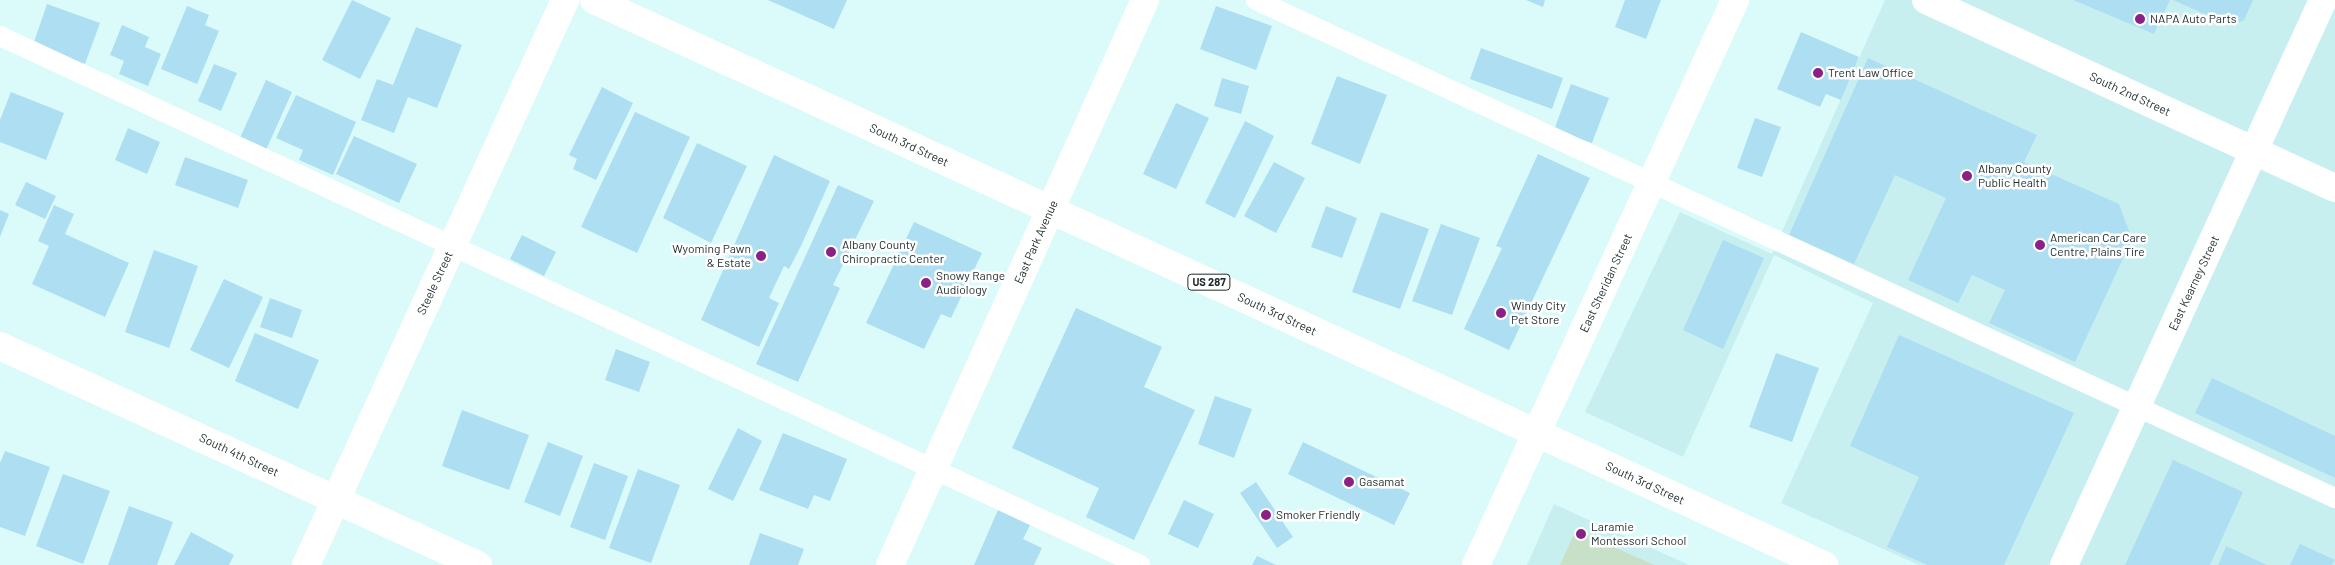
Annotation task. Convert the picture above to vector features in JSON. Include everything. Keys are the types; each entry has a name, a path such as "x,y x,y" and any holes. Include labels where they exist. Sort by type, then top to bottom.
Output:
{"street":[{"name":"Steele Street","path":"306,565 565,0"},
{"name":"South 3rd Street","path":"594,0 1824,565"},
{"name":"East Park Avenue","path":"890,565 1145,0"},
{"name":"East Sheridan Street","path":"1476,565 1735,0"},
{"name":"South 2nd Street","path":"1926,0 2335,188"},
{"name":"East Kearney Street","path":"2064,565 2323,0"},
{"name":"South 4th Street","path":"0,346 478,565"}],"lane":[{"path":"1256,0 2335,498"},
{"path":"0,36 453,244 1140,565"}],"shaded area":[{"path":"1885,0 2335,0 2335,565 1919,565 1781,503 1873,303 1774,255 1683,457 1585,412 1680,212 1772,254"},
{"name":"Laramie Montessori School","path":"1554,504 1689,565 1527,565"}],"green space":[{"path":"1576,530 1654,565 1560,565"}],"building":[{"path":"352,0 391,18 360,79 322,60"},
{"path":"768,0 847,0 834,29"},
{"path":"1526,0 1545,0 1543,7"},
{"path":"1625,0 1661,0 1646,39 1615,27"},
{"name":"NAPA Auto Parts","path":"2073,0 2170,0 2154,34"},
{"path":"2173,0 2253,0 2244,20 2231,26"},
{"path":"47,4 100,23 85,64 33,45"},
{"path":"187,6 209,15 205,25 219,31 197,84 161,69"},
{"path":"1216,6 1272,26 1256,70 1200,49"},
{"path":"122,25 149,37 145,47 161,54 148,86 119,74 124,61 110,55"},
{"path":"416,27 462,45 437,108 408,97 394,133 361,120 377,79 393,85"},
{"name":"Trent Law Office","path":"1801,32 1859,57 1841,100 1826,94 1820,107 1777,89"},
{"path":"1481,48 1563,78 1552,109 1470,79"},
{"path":"1868,58 2037,135 2024,162 2119,204 2132,239 2075,362 1989,323 2005,290 1972,275 1958,303 1908,280 1946,198 1895,175 1854,264 1789,235"},
{"path":"214,64 237,73 221,111 198,101"},
{"path":"1337,76 1387,95 1360,164 1311,144"},
{"path":"1222,78 1249,86 1241,114 1214,106"},
{"path":"266,80 292,92 266,150 240,138"},
{"path":"1571,84 1609,98 1592,143 1554,130"},
{"path":"602,87 633,103 596,180 573,169 577,159 569,155"},
{"path":"11,92 64,113 46,160 0,142 0,120"},
{"path":"296,95 356,122 333,175 299,160 303,150 276,138"},
{"path":"1176,103 1209,118 1176,189 1143,174"},
{"path":"635,112 690,137 637,253 581,227"},
{"path":"1755,118 1781,127 1762,177 1737,168"},
{"path":"1245,121 1274,136 1235,218 1205,203"},
{"path":"128,128 160,142 147,174 115,160"},
{"path":"354,136 417,164 399,203 336,174"},
{"path":"697,143 747,166 711,243 663,218"},
{"path":"1538,154 1590,178 1509,350 1464,329 1502,248 1496,246"},
{"name":"Wyoming Pawn & Estate","path":"774,155 830,181 801,246 789,269 784,266 769,298 779,303 759,347 701,320"},
{"path":"185,157 248,180 238,208 175,185"},
{"path":"1274,162 1305,178 1276,233 1244,216"},
{"path":"26,182 56,196 45,219 15,205"},
{"path":"838,185 874,201 833,285 840,288 798,382 756,364"},
{"path":"54,205 74,214 65,234 129,263 105,317 32,284 49,246 38,241"},
{"path":"1326,206 1357,218 1342,258 1311,247"},
{"path":"0,210 9,214 0,237"},
{"path":"1381,212 1429,229 1400,309 1352,292"},
{"name":"Snowy Range Audiology","path":"914,222 982,253 951,318 941,314 924,349 866,323"},
{"path":"1441,224 1480,238 1452,315 1412,301"},
{"path":"522,235 556,252 544,276 510,259"},
{"path":"1723,240 1764,258 1723,349 1683,330"},
{"path":"154,250 198,266 169,348 125,332"},
{"path":"224,279 263,297 229,368 190,350"},
{"path":"270,298 302,310 292,338 260,327"},
{"path":"1076,308 1162,347 1144,387 1195,410 1134,540 1086,517 1099,488 1012,448"},
{"path":"255,333 319,360 298,409 235,381"},
{"path":"1899,335 2074,413 2004,565 1927,565 1887,547 1919,477 1850,446"},
{"path":"616,349 650,362 639,392 605,380"},
{"path":"1776,353 1819,368 1792,442 1749,427"},
{"path":"2212,378 2335,436 2335,478 2195,413"},
{"path":"1215,396 1252,409 1234,458 1198,444"},
{"path":"462,410 529,435 509,490 442,466"},
{"path":"738,428 762,441 733,501 708,489"},
{"path":"783,433 847,459 830,501 814,495 808,509 759,490"},
{"path":"548,442 583,456 560,516 524,502"},
{"path":"1303,442 1410,493 1394,525 1288,474"},
{"path":"5,451 50,467 25,536 0,527 0,463"},
{"path":"2173,460 2243,492 2210,565 2125,565"},
{"path":"594,463 628,476 605,540 570,527"},
{"path":"638,469 680,485 651,563 609,548"},
{"path":"63,474 110,491 83,564 36,546"},
{"name":"Smoker Friendly","path":"1256,482 1293,537 1277,548 1240,493"},
{"path":"1184,500 1214,514 1198,548 1168,534"},
{"path":"129,506 173,522 157,565 108,565"},
{"path":"998,510 1030,525 1023,539 1042,548 1034,565 974,565"},
{"path":"191,532 234,555 229,565 174,565"},
{"path":"760,533 804,549 798,565 749,565"},
{"path":"2300,544 2335,560 2332,565 2290,565"},
{"path":"2226,546 2267,565 2218,565"},
{"path":"1257,556 1276,565 1252,565"}],"place":[{"name":"NAPA Auto Parts","path":"2140,19"},
{"name":"Trent Law Office","path":"1818,73"},
{"name":"Albany County Public Health","path":"1967,176"},
{"name":"American Car Care Centre, Plains Tire","path":"2040,245"},
{"name":"Albany County Chiropractic Center","path":"831,252"},
{"name":"Wyoming Pawn & Estate","path":"761,256"},
{"name":"Snowy Range Audiology","path":"926,283"},
{"name":"Windy City Pet Store","path":"1501,313"},
{"name":"Gasamat","path":"1349,482"},
{"name":"Smoker Friendly","path":"1266,515"},
{"name":"Laramie Montessori School","path":"1581,534"}]}
